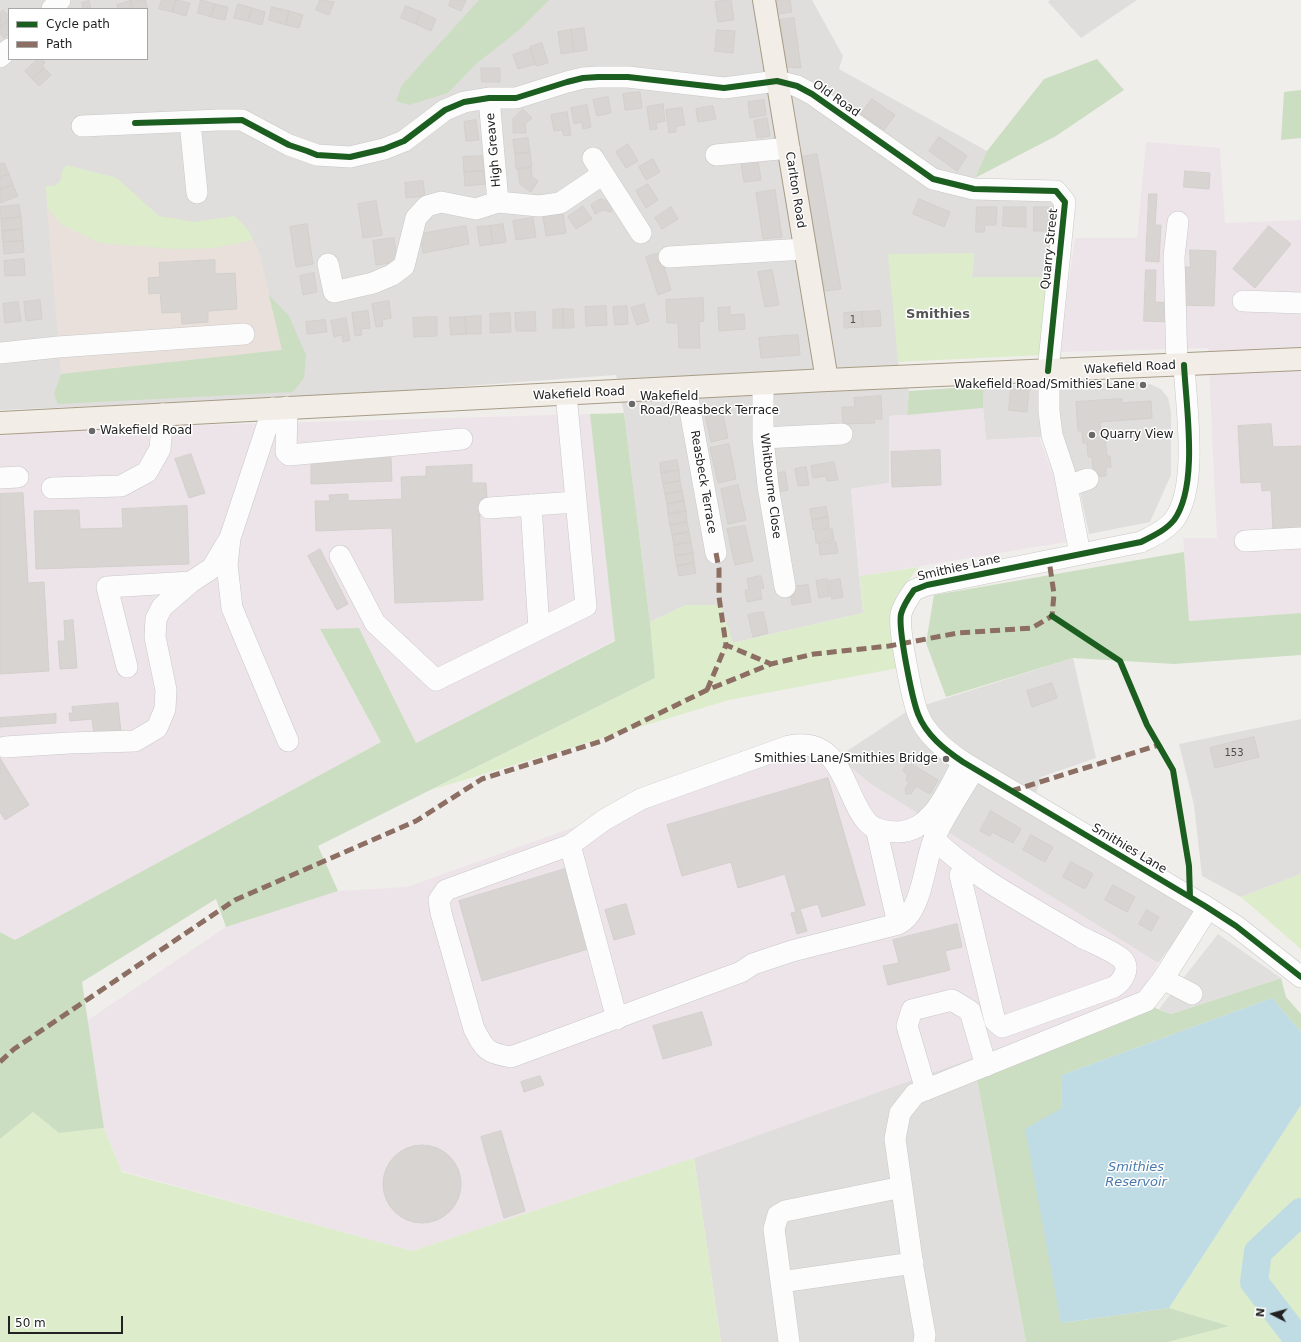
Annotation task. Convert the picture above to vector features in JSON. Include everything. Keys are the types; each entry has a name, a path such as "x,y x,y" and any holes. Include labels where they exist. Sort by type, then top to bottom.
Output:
{"main road":[{"name":"Carlton Road","path":"764,0 827,380"},
{"name":"Wakefield Road","path":"0,423 827,380 1049,380 1180,365 1301,359"}],"street":[{"path":"53,8 60,0"},
{"path":"0,58 8,50"},
{"name":"Old Road","path":"82,126 242,120 289,145 306,151 318,155 350,157 384,149 404,141 445,110 464,102 489,98 516,98 567,82 598,77 628,77 724,88 777,80 797,86 812,94 933,179 974,189"},
{"name":"High Greave","path":"489,98 498,202"},
{"path":"190,122 197,193"},
{"path":"716,155 788,148"},
{"name":"High Greave","path":"328,264 334,292 373,283 392,275 404,266 416,218 427,206 441,202 476,209 498,202 539,206 560,203 598,166 641,233"},
{"name":"Quarry Street","path":"974,189 1056,191 1065,202 1049,380"},
{"name":"Smithies Lane","path":"1178,222 1174,257 1180,365 1190,467 1188,486 1183,504 1174,520 1162,531 1142,542 927,585 914,590 907,600 901,615 902,641 918,714 943,748 969,766 1205,906 1236,926 1301,977"},
{"path":"669,257 805,249"},
{"path":"1243,301 1301,303"},
{"path":"0,353 58,346 244,334"},
{"path":"1049,380 1049,412 1052,435 1068,486 1080,554"},
{"name":"Whitbourne Close","path":"763,384 763,438 768,486 785,587"},
{"name":"Reasbeck Terrace","path":"686,388 716,553"},
{"path":"340,556 375,623 436,680 586,606 566,394"},
{"path":"280,408 286,452 289,455 462,439"},
{"path":"5,747 135,741 157,728 165,709 166,690 155,637 156,619 162,607 190,582 212,568 230,538 280,408"},
{"path":"52,488 121,486 148,472 160,449 163,414"},
{"path":"763,438 842,434"},
{"path":"1068,486 1088,479"},
{"path":"489,508 576,502"},
{"path":"531,505 539,629"},
{"path":"230,538 227,565 232,608 288,741"},
{"path":"1245,541 1301,538"},
{"path":"127,667 107,587 190,582"},
{"path":"799,744 819,749 841,770 860,811 868,823 883,831 903,832 915,829 922,825 969,766 934,839 911,915 906,921 792,951 753,964 742,972 511,1057 493,1054 482,1044 474,1028 441,913 439,900 446,890 570,845 604,820 641,799 789,746 799,744"},
{"path":"876,828 898,924"},
{"path":"934,839 965,866 1089,942 1122,959 1125,966 1125,975 1121,982 1114,987 1002,1027 998,1025 995,1021 960,875 965,866"},
{"path":"570,845 617,1019"},
{"path":"924,1342 925,1335 895,1139 900,1113 915,1094 1146,1001 1163,979 1203,916 1205,906"},
{"path":"1163,979 1192,994"},
{"path":"926,1090 907,1026 912,1010 952,1000 970,1011 986,1066"},
{"path":"789,1342 774,1229 776,1219 781,1212 902,1187"},
{"path":"781,1282 913,1263"}],"shaded area":[{"path":"0,0 812,0 843,56 839,69 987,151 967,196 1057,201 1052,277 972,277 974,253 898,362 909,391 907,415 889,416 889,483 851,489 863,613 733,643 686,605 650,622 624,413 616,375 300,398 0,410"},
{"path":"1050,0 1137,0 1081,38 1048,2"},
{"path":"1146,142 1220,148 1225,223 1301,220 1301,613 1189,621 1183,538 1217,538 1208,348 1059,352 1075,238 1137,238"},
{"path":"47,208 62,225 100,243 173,249 216,248 253,240 259,251 282,350 61,374"},
{"path":"1136,382 1150,384 1161,389 1168,398 1171,412 1171,475 1150,522 1089,534 1078,483 1062,433 1039,437 986,440 983,408 984,386"},
{"path":"983,408 986,440 1039,437 1054,477 1066,542 860,576 851,489 889,483 889,416"},
{"path":"590,414 615,640 416,743 359,628 320,630 381,742 15,940 0,932 0,436 65,429"},
{"path":"1073,658 1096,758 1041,777 1032,807 1198,911 1158,963 872,785 838,757 909,710"},
{"path":"1301,719 1301,874 1241,897 1202,876 1194,805 1179,744"},
{"path":"817,740 872,785 1158,963 1139,1002 973,1058 694,1158 412,1251 122,1171 104,1128 88,1020 226,927 338,891 407,887"},
{"path":"1218,934 1281,978 1171,1014 1159,1009"},
{"path":"973,1058 1026,1342 721,1342 694,1158"}],"green space":[{"path":"479,0 549,0 519,30 476,64 448,93 409,105 396,101 402,85"},
{"path":"1097,59 1124,90 1056,136 975,178 987,151 1044,79"},
{"path":"1301,90 1301,138 1281,140 1284,92"},
{"path":"66,165 117,178 159,216 194,222 235,216 249,231 253,240 216,248 173,249 100,243 62,225 47,208 46,186 54,186 61,180 62,171"},
{"path":"974,253 972,277 1052,277 1042,355 898,362 888,254"},
{"path":"269,295 289,316 306,355 304,378 293,392 58,404 54,394 61,374 282,350"},
{"path":"984,386 983,408 907,415 909,391"},
{"path":"624,413 650,622 655,678 318,846 338,891 226,927 216,899 82,982 104,1128 59,1133 33,1112 0,1139 0,932 15,940 381,742 320,629 359,628 416,743 615,641 590,414"},
{"path":"1184,552 1189,621 1301,613 1301,655 1174,664 1073,658 946,697 926,643 934,595"},
{"path":"919,567 896,596 904,667 729,700 431,790 655,678 650,622 686,605 721,605 733,643 863,613 860,576"},
{"path":"1301,874 1301,949 1241,897"},
{"path":"1281,978 1286,997 1301,1014 1301,1032 1272,998 1062,1075 1061,1323 1169,1308 1229,1326 1168,1342 1026,1342 973,1058 1139,1002 1171,1014"},
{"path":"1301,1105 1301,1342 1168,1342 1228,1326 1169,1308"},
{"path":"33,1112 59,1133 104,1128 122,1172 412,1251 694,1158 721,1342 0,1342 0,1139"}],"water":[{"name":"Smithies Reservoir","path":"1272,998 1301,1032 1301,1105 1169,1308 1061,1323 1025,1129 1062,1108 1062,1075"}],"building":[{"path":"145,0 147,8 133,8 130,1"},
{"path":"162,0 176,0 173,12 159,9"},
{"path":"176,0 190,3 186,16 173,12"},
{"path":"201,0 215,4 211,17 198,13"},
{"path":"320,0 334,2 329,15 316,10"},
{"path":"451,0 466,0 461,11 449,6"},
{"path":"731,0 734,20 718,22 715,2"},
{"path":"776,0 790,0 792,12 778,14"},
{"path":"89,1 91,8 83,8 82,3"},
{"path":"130,1 133,8 118,8 117,5"},
{"path":"215,4 228,7 225,20 211,17"},
{"path":"238,4 252,8 248,21 234,18"},
{"path":"406,6 421,12 416,24 401,18"},
{"path":"272,7 289,11 286,25 269,20"},
{"path":"252,8 265,12 262,25 248,21"},
{"path":"3,10 8,15 8,21 0,27 0,13"},
{"path":"289,11 303,15 299,28 286,25"},
{"path":"421,12 436,19 431,31 416,24"},
{"path":"794,18 801,68 787,67 780,20"},
{"path":"8,21 8,35 4,38 0,33 0,27"},
{"path":"584,28 587,50 574,52 571,30"},
{"path":"571,30 574,52 561,54 558,32"},
{"path":"717,30 735,31 733,53 715,51"},
{"path":"542,43 548,63 536,66 530,47"},
{"path":"531,49 535,64 518,69 513,55"},
{"path":"37,60 43,60 45,63 42,65 44,68 32,79 25,71"},
{"path":"44,68 51,75 39,86 32,79"},
{"path":"481,68 500,68 500,82 482,82"},
{"path":"640,92 642,108 625,110 623,94"},
{"path":"608,97 611,113 597,116 593,100"},
{"path":"872,99 895,115 884,130 861,114"},
{"path":"764,100 766,115 750,118 748,102"},
{"path":"663,104 665,121 656,123 657,129 650,130 647,107"},
{"path":"587,105 591,127 583,129 582,122 574,124 571,108"},
{"path":"713,106 716,119 698,122 696,109"},
{"path":"682,108 685,125 676,126 676,132 669,133 666,110"},
{"path":"523,109 532,118 525,124 526,133 513,133 513,119"},
{"path":"567,112 571,135 564,136 562,130 554,131 551,115"},
{"path":"767,118 770,136 757,138 754,121"},
{"path":"476,120 479,140 466,141 464,122"},
{"path":"939,137 967,156 957,171 929,151"},
{"path":"528,138 530,152 515,154 513,140"},
{"path":"628,144 638,161 626,168 616,152"},
{"path":"530,152 532,167 516,169 515,154"},
{"path":"757,154 761,180 744,182 740,157"},
{"path":"817,154 841,289 825,291 801,157"},
{"path":"482,156 484,171 464,172 463,157"},
{"path":"653,159 660,172 646,180 639,167"},
{"path":"4,163 9,174 0,177 0,164"},
{"path":"531,168 532,177 538,181 531,192 520,184 518,170"},
{"path":"484,171 485,184 465,186 464,172"},
{"path":"1185,171 1210,173 1209,189 1184,187"},
{"path":"9,174 13,185 0,190 0,177"},
{"path":"423,181 425,196 406,198 405,183"},
{"path":"648,184 658,200 646,208 636,191"},
{"path":"13,185 18,196 0,203 0,190"},
{"path":"775,190 782,237 763,239 756,193"},
{"path":"1149,194 1157,194 1155,225 1161,225 1159,262 1146,261"},
{"path":"601,199 613,203 611,212 603,210 595,214 591,205"},
{"path":"919,199 950,212 944,227 913,214"},
{"path":"376,201 382,235 363,238 358,204"},
{"path":"19,205 21,217 1,219 0,207"},
{"path":"583,206 592,219 576,229 568,217"},
{"path":"671,207 678,219 662,229 655,218"},
{"path":"977,207 997,207 996,225 985,225 984,232 976,232"},
{"path":"1004,207 1026,207 1026,227 1003,226"},
{"path":"1034,207 1051,207 1051,231 1034,231"},
{"path":"563,214 566,233 546,236 543,217"},
{"path":"21,217 22,229 2,231 1,219"},
{"path":"533,218 536,237 516,240 513,221"},
{"path":"307,224 313,264 296,267 290,227"},
{"path":"503,224 506,242 493,244 490,226"},
{"path":"466,226 469,244 423,253 420,234"},
{"path":"490,226 493,244 480,246 477,227"},
{"path":"1269,226 1291,244 1255,288 1233,269"},
{"path":"22,229 23,241 3,242 2,231"},
{"path":"394,238 397,262 376,265 373,241"},
{"path":"23,241 24,252 4,254 3,242"},
{"path":"1190,250 1216,251 1214,306 1178,305 1184,289 1185,267 1190,267"},
{"path":"660,253 671,290 658,295 646,257"},
{"path":"24,259 25,275 5,276 4,261"},
{"path":"215,260 215,274 235,273 237,309 208,311 208,322 182,324 181,312 162,313 160,293 149,294 148,278 160,277 159,263"},
{"path":"772,270 779,305 765,307 758,272"},
{"path":"1146,270 1156,270 1155,302 1171,303 1170,322 1144,321"},
{"path":"314,273 317,292 303,295 300,276"},
{"path":"703,298 704,321 699,322 700,348 679,348 678,323 667,323 666,300"},
{"path":"40,300 42,319 26,321 24,302"},
{"path":"389,301 391,318 382,320 383,326 376,327 372,304"},
{"path":"18,302 21,321 5,323 3,304"},
{"path":"644,304 649,321 637,325 631,308"},
{"path":"606,306 607,325 586,326 585,307"},
{"path":"627,306 628,324 615,325 613,307"},
{"path":"730,307 730,315 744,314 745,329 719,331 718,308"},
{"path":"563,309 573,309 574,328 563,328"},
{"path":"563,309 563,328 553,328 553,310"},
{"path":"368,311 370,328 361,329 362,335 355,336 352,313"},
{"path":"880,311 881,326 863,327 862,312"},
{"path":"535,312 536,331 516,331 515,313"},
{"path":"862,312 863,327 844,328 844,313"},
{"path":"510,313 511,332 490,333 490,314"},
{"path":"481,316 481,334 466,334 465,317"},
{"path":"437,317 437,336 414,337 413,318"},
{"path":"450,317 465,317 466,334 451,335"},
{"path":"346,318 350,340 343,342 342,335 334,337 331,321"},
{"path":"325,320 327,332 307,334 306,322"},
{"path":"798,335 800,355 761,358 759,338"},
{"path":"1011,389 1029,390 1027,412 1009,410"},
{"path":"881,396 882,419 874,419 875,423 843,424 842,407 855,407 854,398"},
{"name":"Quarry View","path":"1122,399 1122,403 1151,401 1152,418 1100,422 1101,439 1105,439 1107,456 1110,456 1111,467 1106,467 1106,476 1094,477 1092,457 1088,457 1087,443 1083,443 1082,431 1078,431 1076,402"},
{"path":"722,411 728,438 711,442 705,414"},
{"path":"1271,424 1273,447 1301,446 1301,529 1273,531 1271,490 1262,491 1261,482 1241,483 1238,426"},
{"path":"729,444 736,479 718,483 710,448"},
{"path":"940,450 941,485 892,487 891,452"},
{"path":"191,454 205,493 189,498 175,459"},
{"path":"391,458 392,481 311,484 311,461"},
{"path":"677,460 679,470 661,473 660,463"},
{"path":"834,462 838,480 827,481 826,476 813,478 811,466"},
{"path":"472,465 472,483 486,483 487,500 479,500 483,600 395,603 392,528 316,531 315,501 330,501 329,495 348,494 348,501 402,499 401,477 426,476 426,467"},
{"path":"806,467 809,485 798,486 795,469"},
{"path":"679,470 680,481 663,484 661,473"},
{"path":"785,472 788,490 777,492 774,474"},
{"path":"680,481 682,491 665,494 663,484"},
{"path":"738,485 746,520 728,524 721,489"},
{"path":"682,491 684,501 667,504 665,494"},
{"path":"23,493 28,583 44,582 49,671 0,674 0,494"},
{"path":"684,501 686,511 668,514 667,504"},
{"path":"187,506 189,564 36,569 34,511 79,510 80,529 123,528 122,509"},
{"path":"826,507 828,517 812,520 810,509"},
{"path":"686,511 687,522 670,525 668,514"},
{"path":"828,517 829,528 813,530 812,520"},
{"path":"687,522 689,532 672,535 670,525"},
{"path":"745,526 753,561 735,565 727,529"},
{"path":"832,529 834,540 816,543 815,532"},
{"path":"689,532 691,542 674,545 672,535"},
{"path":"691,542 693,553 675,556 674,545"},
{"path":"836,542 838,553 820,555 819,544"},
{"path":"320,549 348,604 337,610 308,556"},
{"path":"693,553 694,563 677,566 675,556"},
{"path":"694,563 696,573 679,576 677,566"},
{"path":"761,576 764,588 760,589 762,599 747,602 745,590 749,590 747,579"},
{"path":"827,579 830,596 819,598 816,581"},
{"path":"840,579 843,597 832,599 829,581"},
{"path":"808,585 811,602 792,605 790,587"},
{"path":"763,612 768,633 753,637 748,615"},
{"path":"73,620 77,668 60,669 58,641 65,641 64,621"},
{"path":"1052,683 1057,698 1032,707 1027,691"},
{"path":"118,703 121,733 94,735 92,719 70,721 69,713 73,713 72,707"},
{"path":"56,714 56,723 0,727 0,718"},
{"path":"1254,737 1259,757 1215,768 1210,748"},
{"path":"0,758 29,805 5,820 0,812"},
{"path":"910,759 915,762 913,765 938,780 930,794 916,786 911,794 906,794 905,789 909,782 906,780 908,775 903,771"},
{"path":"828,778 865,905 822,917 818,904 800,909 807,931 797,934 791,913 796,912 785,874 738,888 731,862 682,876 667,825"},
{"path":"991,811 1021,829 1013,843 992,832 990,836 980,831"},
{"path":"1031,835 1053,847 1045,862 1023,850"},
{"path":"1071,862 1093,874 1085,889 1063,877"},
{"path":"565,869 588,949 482,981 459,901"},
{"path":"1113,885 1135,897 1127,912 1105,900"},
{"path":"626,904 635,934 614,940 605,910"},
{"path":"1147,910 1159,917 1151,931 1139,924"},
{"path":"957,924 962,947 945,951 950,970 888,985 883,966 899,963 893,940"},
{"path":"702,1012 712,1045 663,1059 653,1026"},
{"path":"540,1076 544,1085 524,1092 521,1082"},
{"path":"501,1131 525,1211 504,1218 481,1137"},
{"path":"422,1145 437,1148 444,1152 454,1162 458,1169 461,1184 458,1199 454,1206 444,1216 437,1220 422,1223 407,1220 400,1216 390,1206 386,1199 383,1184 386,1169 390,1162 400,1152 407,1148"}],"waterway":[{"path":"1300,1342 1254,1282 1258,1252 1301,1212"}],"marked path":[{"path":"716,553 719,569 719,597 726,645 771,664"},
{"path":"0,1062 14,1049 235,900 416,821 482,779 605,740 707,690 771,664 814,654 889,646 958,633 1032,628 1052,616 1054,594 1049,560"},
{"path":"707,690 726,645"},
{"path":"1011,791 1159,745"}],"cycle path":[{"path":"135,123 242,120 289,145 317,155 350,157 384,149 404,141 445,110 464,102 489,98 516,98 583,78 628,77 724,88 777,81 797,86 812,94 933,179 974,189 1056,191 1065,202 1048,371"},
{"path":"1184,365 1189,467 1182,505 1171,524 1141,542 927,585 914,590 901,614 906,664 915,706 921,722 931,735 950,752 963,762 1205,906 1236,926 1301,977"},
{"path":"1052,616 1120,661 1147,725 1173,770 1189,866 1190,897"}],"place":[{"name":"Wakefield Road/Smithies Lane","path":"1143,385"},
{"name":"Wakefield Road/Reasbeck Terrace","path":"632,404"},
{"name":"Wakefield Road","path":"92,431"},
{"name":"Quarry View","path":"1092,435"},
{"name":"Smithies Lane/Smithies Bridge","path":"946,759"}],"district":[{"name":"Smithies","path":"938,315"}]}
